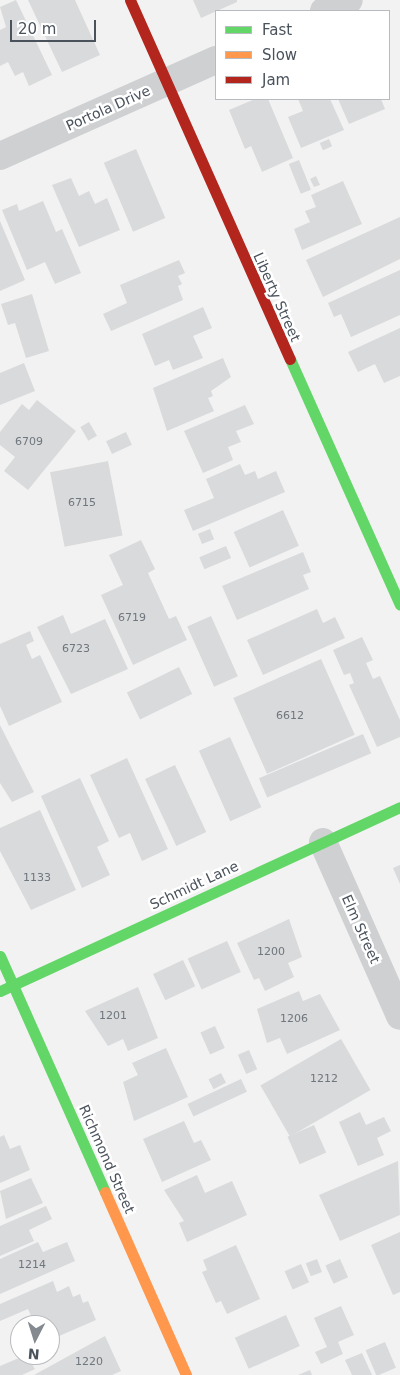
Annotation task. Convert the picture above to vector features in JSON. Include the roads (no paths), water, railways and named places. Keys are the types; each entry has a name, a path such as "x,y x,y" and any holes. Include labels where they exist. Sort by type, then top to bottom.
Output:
{"street":[{"name":"Liberty Street","path":"130,0 400,605"},
{"path":"326,10 349,0"},
{"name":"Portola Drive","path":"0,156 215,60"},
{"name":"Schmidt Lane","path":"0,991 400,807"},
{"name":"Elm Street","path":"323,842 400,1016"},
{"name":"Richmond Street","path":"0,956 186,1375"}]}
